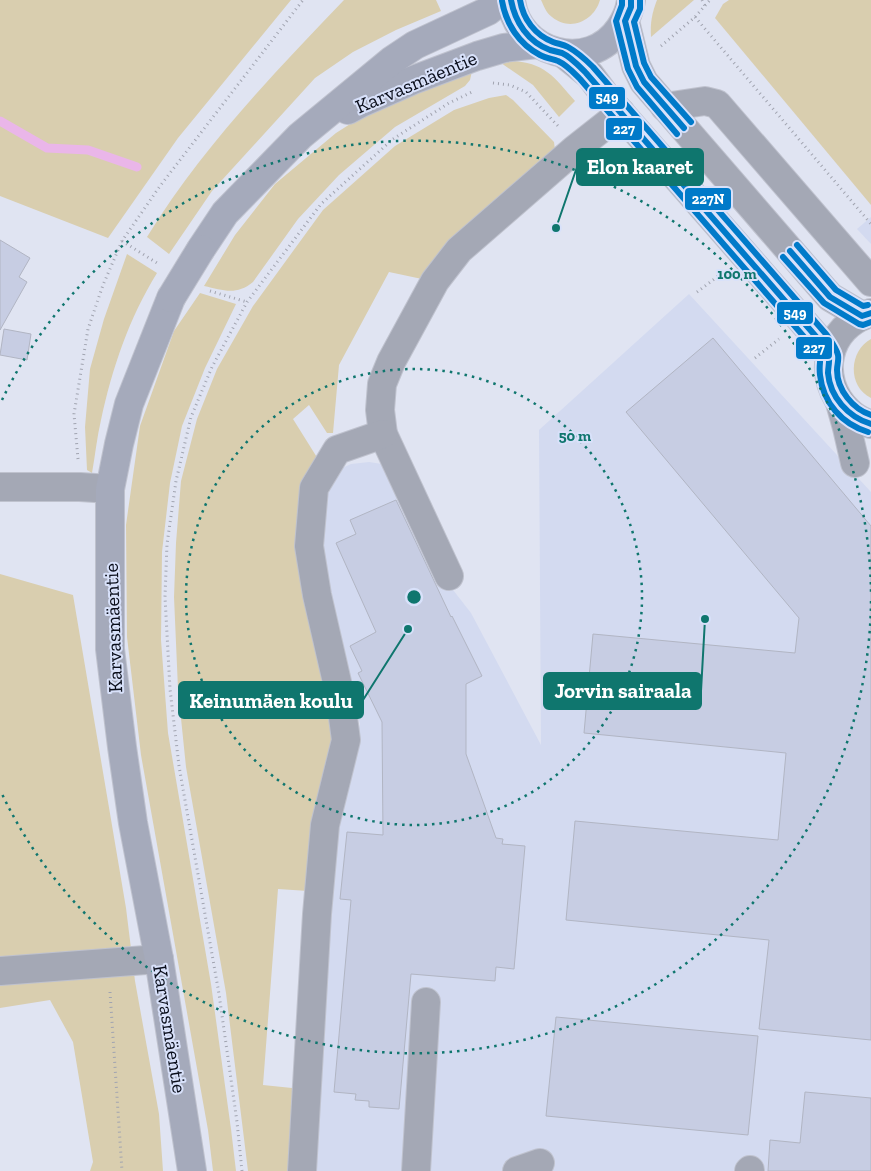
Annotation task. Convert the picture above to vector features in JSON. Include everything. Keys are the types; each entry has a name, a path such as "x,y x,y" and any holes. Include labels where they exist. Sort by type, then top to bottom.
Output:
{"main road":[{"name":"Karvasmäentie","path":"192,1171 159,959 126,775 110,649 110,489 129,404 171,298 225,213 300,136 391,61 415,45 488,11 502,0"},
{"path":"511,0 518,22 526,34 537,44 564,54 579,54 593,50 606,43 617,33 628,11"},
{"name":"Karvasmäentie","path":"300,136 361,103 412,80 470,58 504,48 537,44"}],"lane":[{"path":"628,11 636,66 644,82 830,297 866,314"},
{"path":"564,54 590,75 830,354"},
{"path":"665,107 705,101 717,104 871,282"},
{"path":"449,576 383,434 380,410 382,384 391,362 435,281 459,250 621,113"},
{"path":"866,314 847,325 836,338 830,354 828,372 832,388 840,404 855,463 865,443 871,436"},
{"path":"840,404 853,416 871,424"},
{"path":"302,1171 317,914 326,825 346,740 340,695 317,595 309,546 314,488 337,450 383,434"},
{"path":"0,487 110,489"},
{"path":"0,971 159,959"},
{"path":"416,1171 426,1002"}],"path":[{"path":"80,487 74,414 86,339 103,285 122,241 160,186 303,0"},
{"path":"702,0 705,6"},
{"path":"710,0 695,17 871,224"},
{"path":"489,83 510,84 526,92 562,131"},
{"path":"242,1171 219,994 179,766 170,689 165,597 167,544 176,481 191,417 212,367 246,302 320,204 393,139 449,103 473,91"},
{"path":"122,241 162,266"},
{"path":"697,292 721,274"},
{"path":"202,289 246,302"},
{"path":"109,963 122,1171"}],"shaded area":[{"path":"0,0 291,0 178,138 108,238 0,196"},
{"path":"344,0 436,0 441,11 396,30 353,52 315,78 212,191 169,254 147,237 168,205 239,113"},
{"path":"541,0 600,0 587,19 574,24 566,24 552,17"},
{"path":"657,0 694,0 651,37 652,18"},
{"path":"729,0 871,0 871,205 715,18 723,4"},
{"path":"510,61 532,64 548,72 575,101 559,117 533,85 501,63"},
{"path":"472,71 470,80 465,86 395,127 339,175 298,219 253,282 241,289 229,291 204,286 235,235 275,184 336,133 399,93"},
{"path":"506,95 554,142 555,150 422,279 389,272 339,365 333,433 327,433 309,405 293,419 318,459 306,483 335,741 308,891 278,889 263,1085 292,1088 291,1171 248,1171 226,993 186,767 178,689 174,597 181,481 197,419 217,369 253,306 323,210 395,146 454,110 489,98"},
{"path":"871,217 871,244 857,229"},
{"path":"127,254 157,273 138,308 116,363 101,420 92,473 87,470 85,427 90,369 104,319"},
{"path":"200,293 236,304 205,368 182,426 170,483 162,552 161,640 168,733 211,984 236,1171 213,1171 208,1130 141,755 127,637 126,525 140,426 174,331"},
{"path":"689,294 871,492 871,1171 311,1171 336,824 360,724 316,554 318,504 338,470 351,464 369,462 382,464 443,577 471,613 541,745 539,430"},
{"path":"871,339 871,398 863,393 858,385 854,368 858,352"},
{"path":"0,574 73,595 126,908 135,981 159,1114 163,1171 90,1171 93,1162 73,1042 50,1000 0,1008"}],"building":[{"path":"0,240 30,258 19,277 27,282 0,330"},
{"path":"4,329 31,334 27,360 0,355"},
{"path":"713,338 871,526 871,1040 759,1029 769,940 566,920 575,821 778,840 786,753 584,733 593,634 795,653 799,618 626,412"},
{"path":"396,500 451,617 482,676 466,684 466,754 496,838 503,839 502,844 525,846 514,969 496,967 495,981 411,974 399,1109 369,1107 369,1101 355,1100 356,1094 334,1092 351,900 340,899 347,832 383,835 382,722 358,673 362,671 350,646 376,632 336,543 356,534 350,520"},
{"path":"556,1017 758,1036 748,1135 546,1116"},
{"path":"805,1092 871,1098 871,1171 768,1171 770,1140 800,1143"}],"waterway":[{"path":"0,121 47,148 88,150 137,167"}],"transit line":[{"name":"549","path":"511,0 519,23 529,36 542,46 562,53 586,73 819,340 829,355 829,382 836,398 848,411 871,424"},
{"name":"227N","path":"520,0 524,14 535,31 547,39 571,49 593,67 826,334 838,355 837,370 843,391 852,403 871,415"},
{"name":"227","path":"622,0 616,21 628,69 637,87 677,134"},
{"name":"549","path":"631,0 631,7 625,21 636,66 644,82 684,128"},
{"name":"227N","path":"640,0 640,9 634,22 644,63 651,77 691,122"},
{"name":"227","path":"502,1 510,25 520,39 540,55 558,61 580,79 812,346 820,357 820,375 825,395 835,411 850,424 868,432"},
{"name":"227N","path":"797,245 836,290 863,306 868,305"},
{"name":"549","path":"790,251 830,297 862,316 871,313"},
{"name":"227","path":"783,257 824,303 859,324 863,325 871,322"}],"place":[{"name":"Elon kaaret","path":"556,228"},
{"name":"Jorvin sairaala","path":"705,619"},
{"name":"Keinumäen koulu","path":"408,629"}]}
